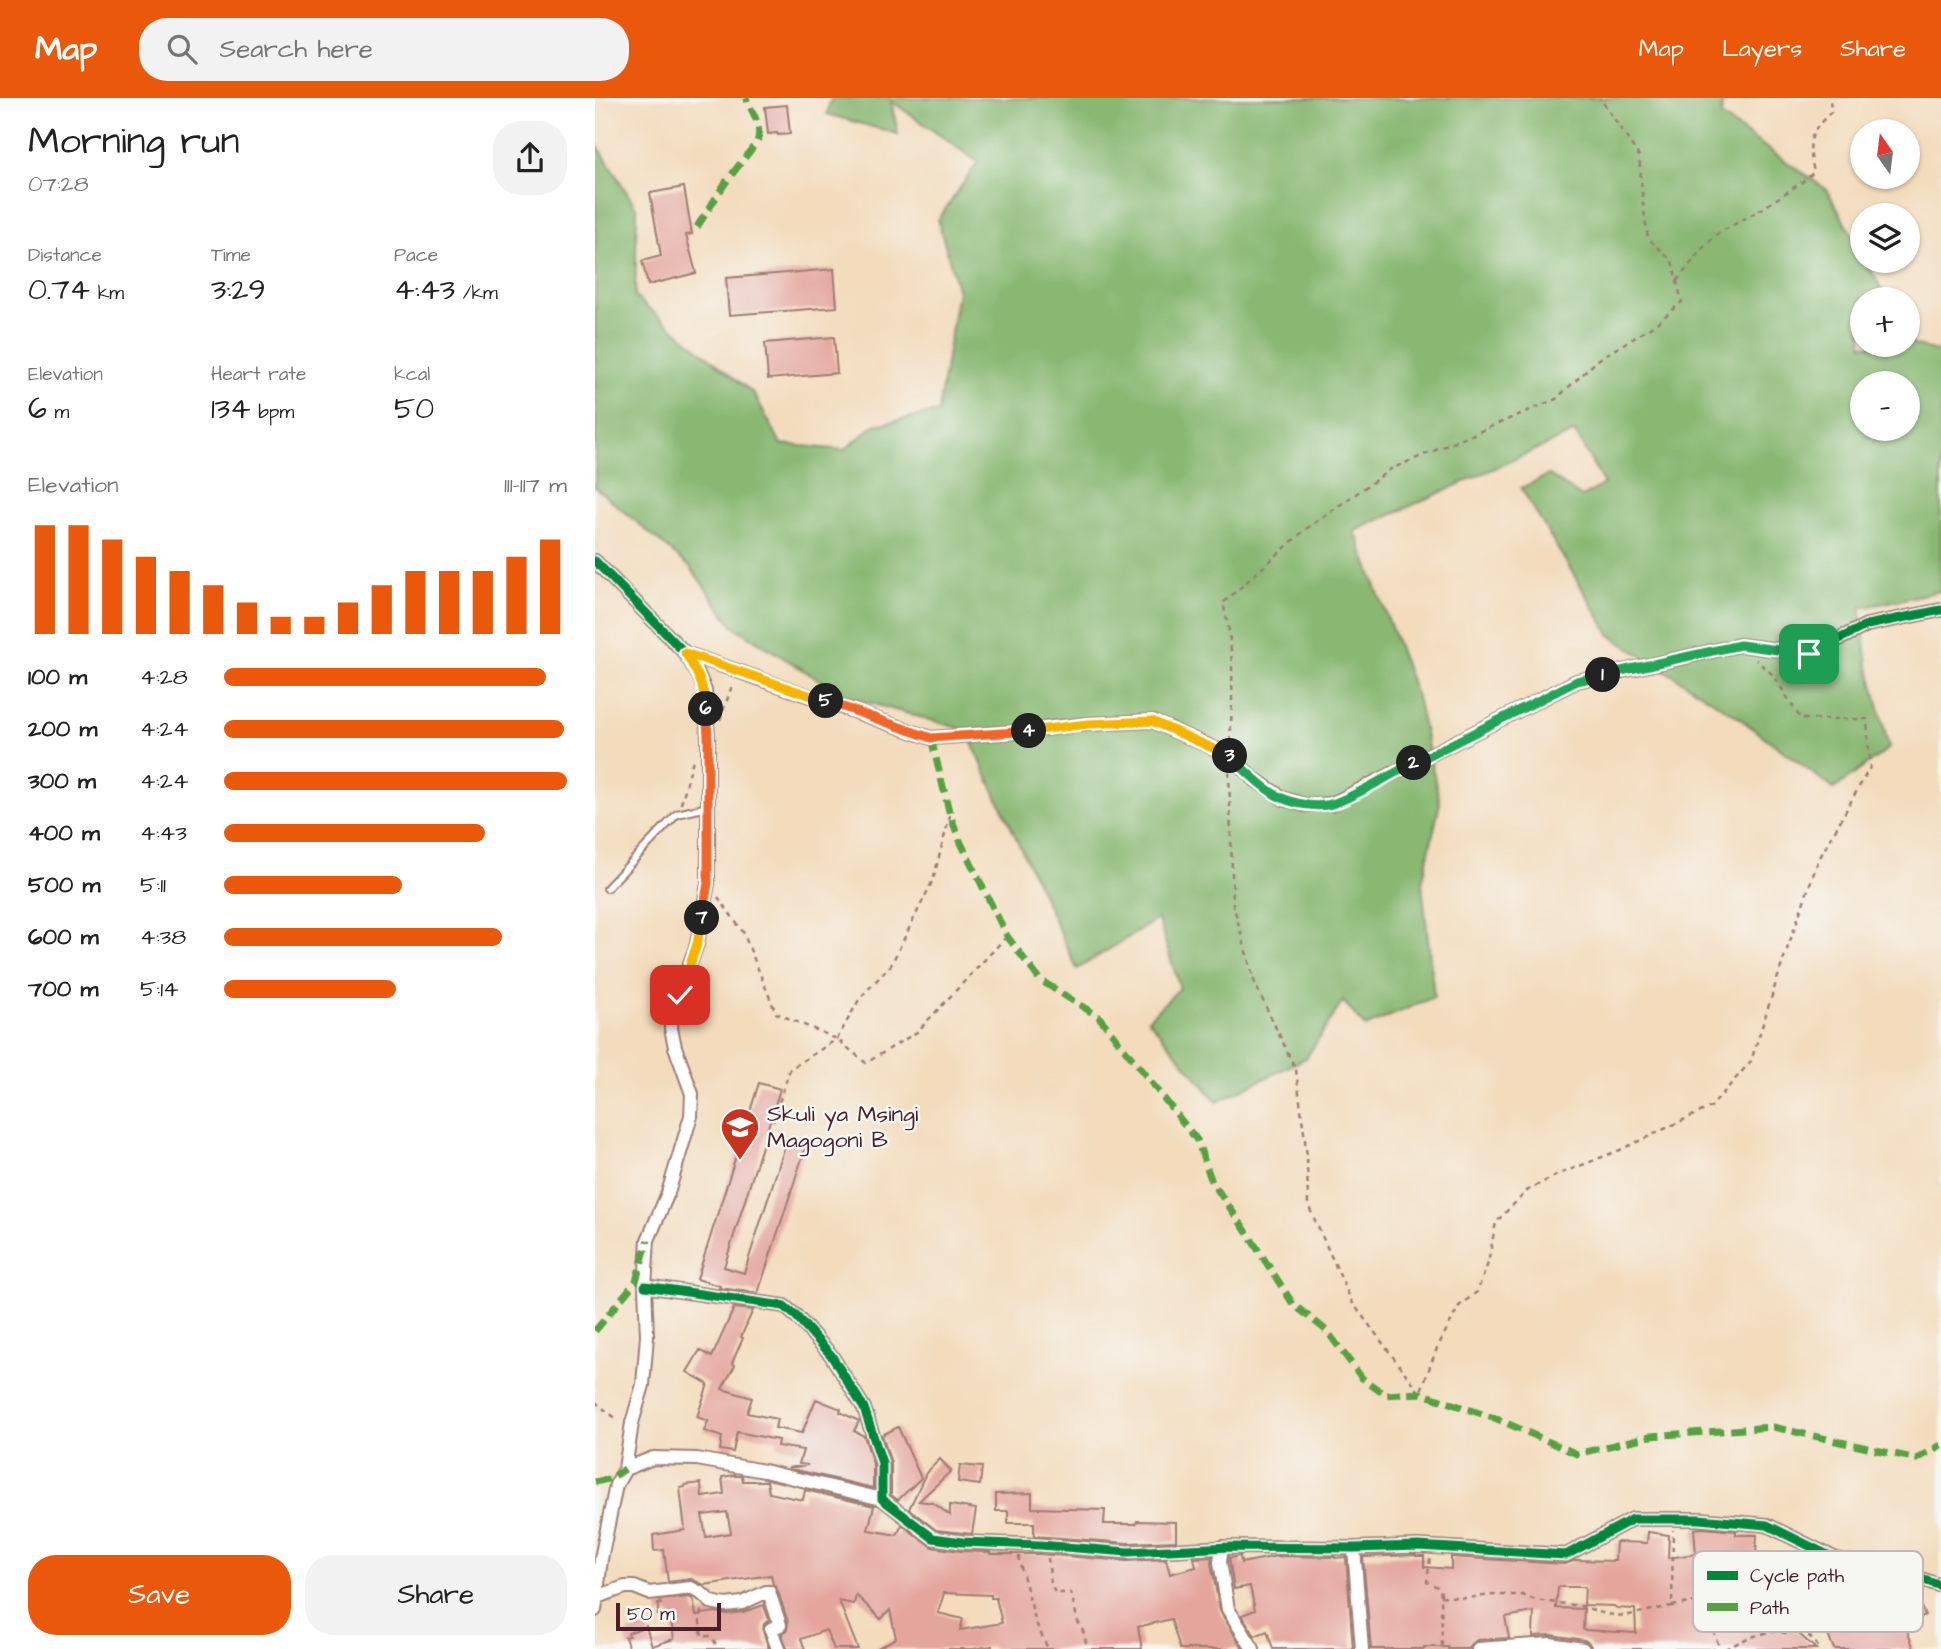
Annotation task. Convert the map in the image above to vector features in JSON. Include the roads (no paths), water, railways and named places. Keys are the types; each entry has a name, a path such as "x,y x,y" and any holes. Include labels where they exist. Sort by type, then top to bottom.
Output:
{"street":[{"path":"595,561 685,653 705,691 708,736 708,883 697,944 672,1014 671,1028 692,1094 691,1116 668,1193 648,1240 645,1286 647,1336 643,1385 632,1423 625,1469 615,1485 598,1560 596,1603"},
{"path":"685,653 931,738 1152,721 1229,755 1254,779 1284,799 1305,805 1332,804 1577,681 1740,645 1809,654 1867,625 1941,610"},
{"path":"645,1286 784,1306 796,1316 831,1355 865,1409 883,1463 882,1499"},
{"path":"625,1469 653,1458 697,1459 764,1471 882,1499 933,1538 962,1542 1128,1552 1222,1548 1431,1547 1566,1555 1633,1519 1699,1519 1767,1525 1820,1551"},
{"path":"1222,1548 1220,1562 1228,1609 1254,1649"},
{"path":"1354,1548 1362,1649"},
{"path":"1923,1580 1941,1586"},
{"path":"596,1603 625,1587 634,1587 649,1593 691,1588 702,1593 711,1602 726,1605 742,1603 769,1592 780,1625 771,1629 778,1649"},
{"path":"1478,1649 1550,1644 1583,1649"}],"lane":[{"path":"607,888 677,814 708,807"}],"place":[{"name":"Skuli ya Msingi Magogoni B","path":"740,1161"}]}
